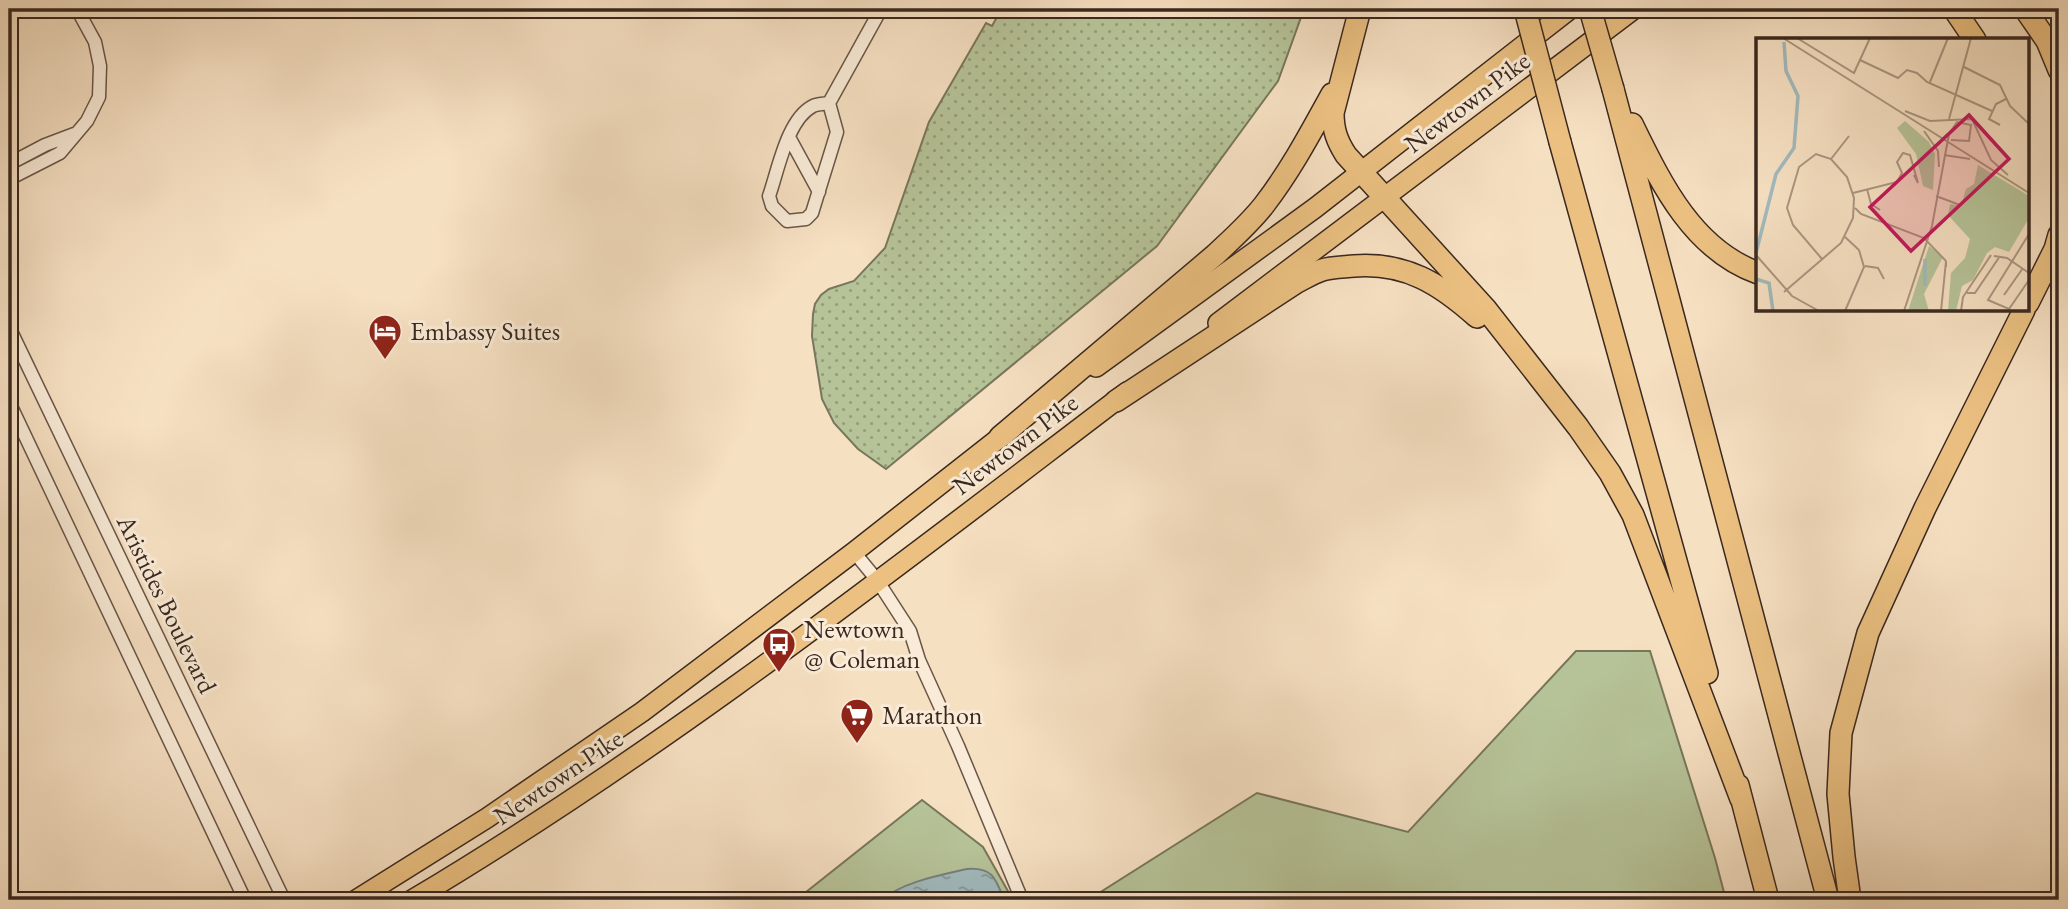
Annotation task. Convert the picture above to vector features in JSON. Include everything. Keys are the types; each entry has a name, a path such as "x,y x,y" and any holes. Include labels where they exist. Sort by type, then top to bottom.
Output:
{"highway":[{"path":"1360,9 1333,113 1336,141 1485,308 1578,427 1609,473 1633,515 1741,799"},
{"path":"1525,9 1769,900"},
{"name":"Newtown Pike","path":"356,900 487,818 642,712 854,552 1000,437 1315,208 1570,9"},
{"path":"1590,9 1614,89 1828,900"},
{"name":"Newtown Pike","path":"412,900 493,852 660,741 793,645 1634,9"},
{"path":"1954,9 1974,38"},
{"path":"2025,9 2047,41 2059,70"},
{"path":"1000,437 1244,228 1297,158 1341,77"},
{"path":"1614,89 1659,180 1682,212 1701,236 1756,272"},
{"path":"2030,299 2059,235"},
{"path":"1116,401 1297,282 1323,269 1373,265 1416,275 1455,297 1518,352"},
{"path":"1850,900 1843,857 1838,794 1841,733 1868,633 1920,519 2023,312"}],"street":[{"path":"9,179 60,153 88,121 99,97 100,66 95,42 77,9"},
{"path":"829,103 813,106 799,117 789,137 769,196 772,206 787,221 806,219 812,213 837,132 829,103 881,9"},
{"path":"9,163 78,132"},
{"path":"789,137 818,192"},
{"name":"Aristides Boulevard","path":"9,327 284,900"},
{"path":"9,402 245,900"},
{"path":"854,552 877,580 910,631 919,660 1022,900"}],"green space":[{"path":"994,9 1304,9 1278,81 1157,246 886,469 858,449 834,423 822,399 812,336 815,304 829,289 854,281 885,248 929,122 986,23 992,26 997,17 992,13"},
{"path":"1576,651 1650,651 1726,900 1088,900 1257,793 1408,832"},
{"path":"922,800 983,847 1013,900 796,900"}],"water":[{"path":"967,869 988,872 1004,900 882,900 900,888"}],"place":[{"name":"Embassy Suites","path":"385,361"},
{"name":"Newtown @ Coleman","path":"779,674"},
{"name":"Marathon","path":"857,745"}]}
